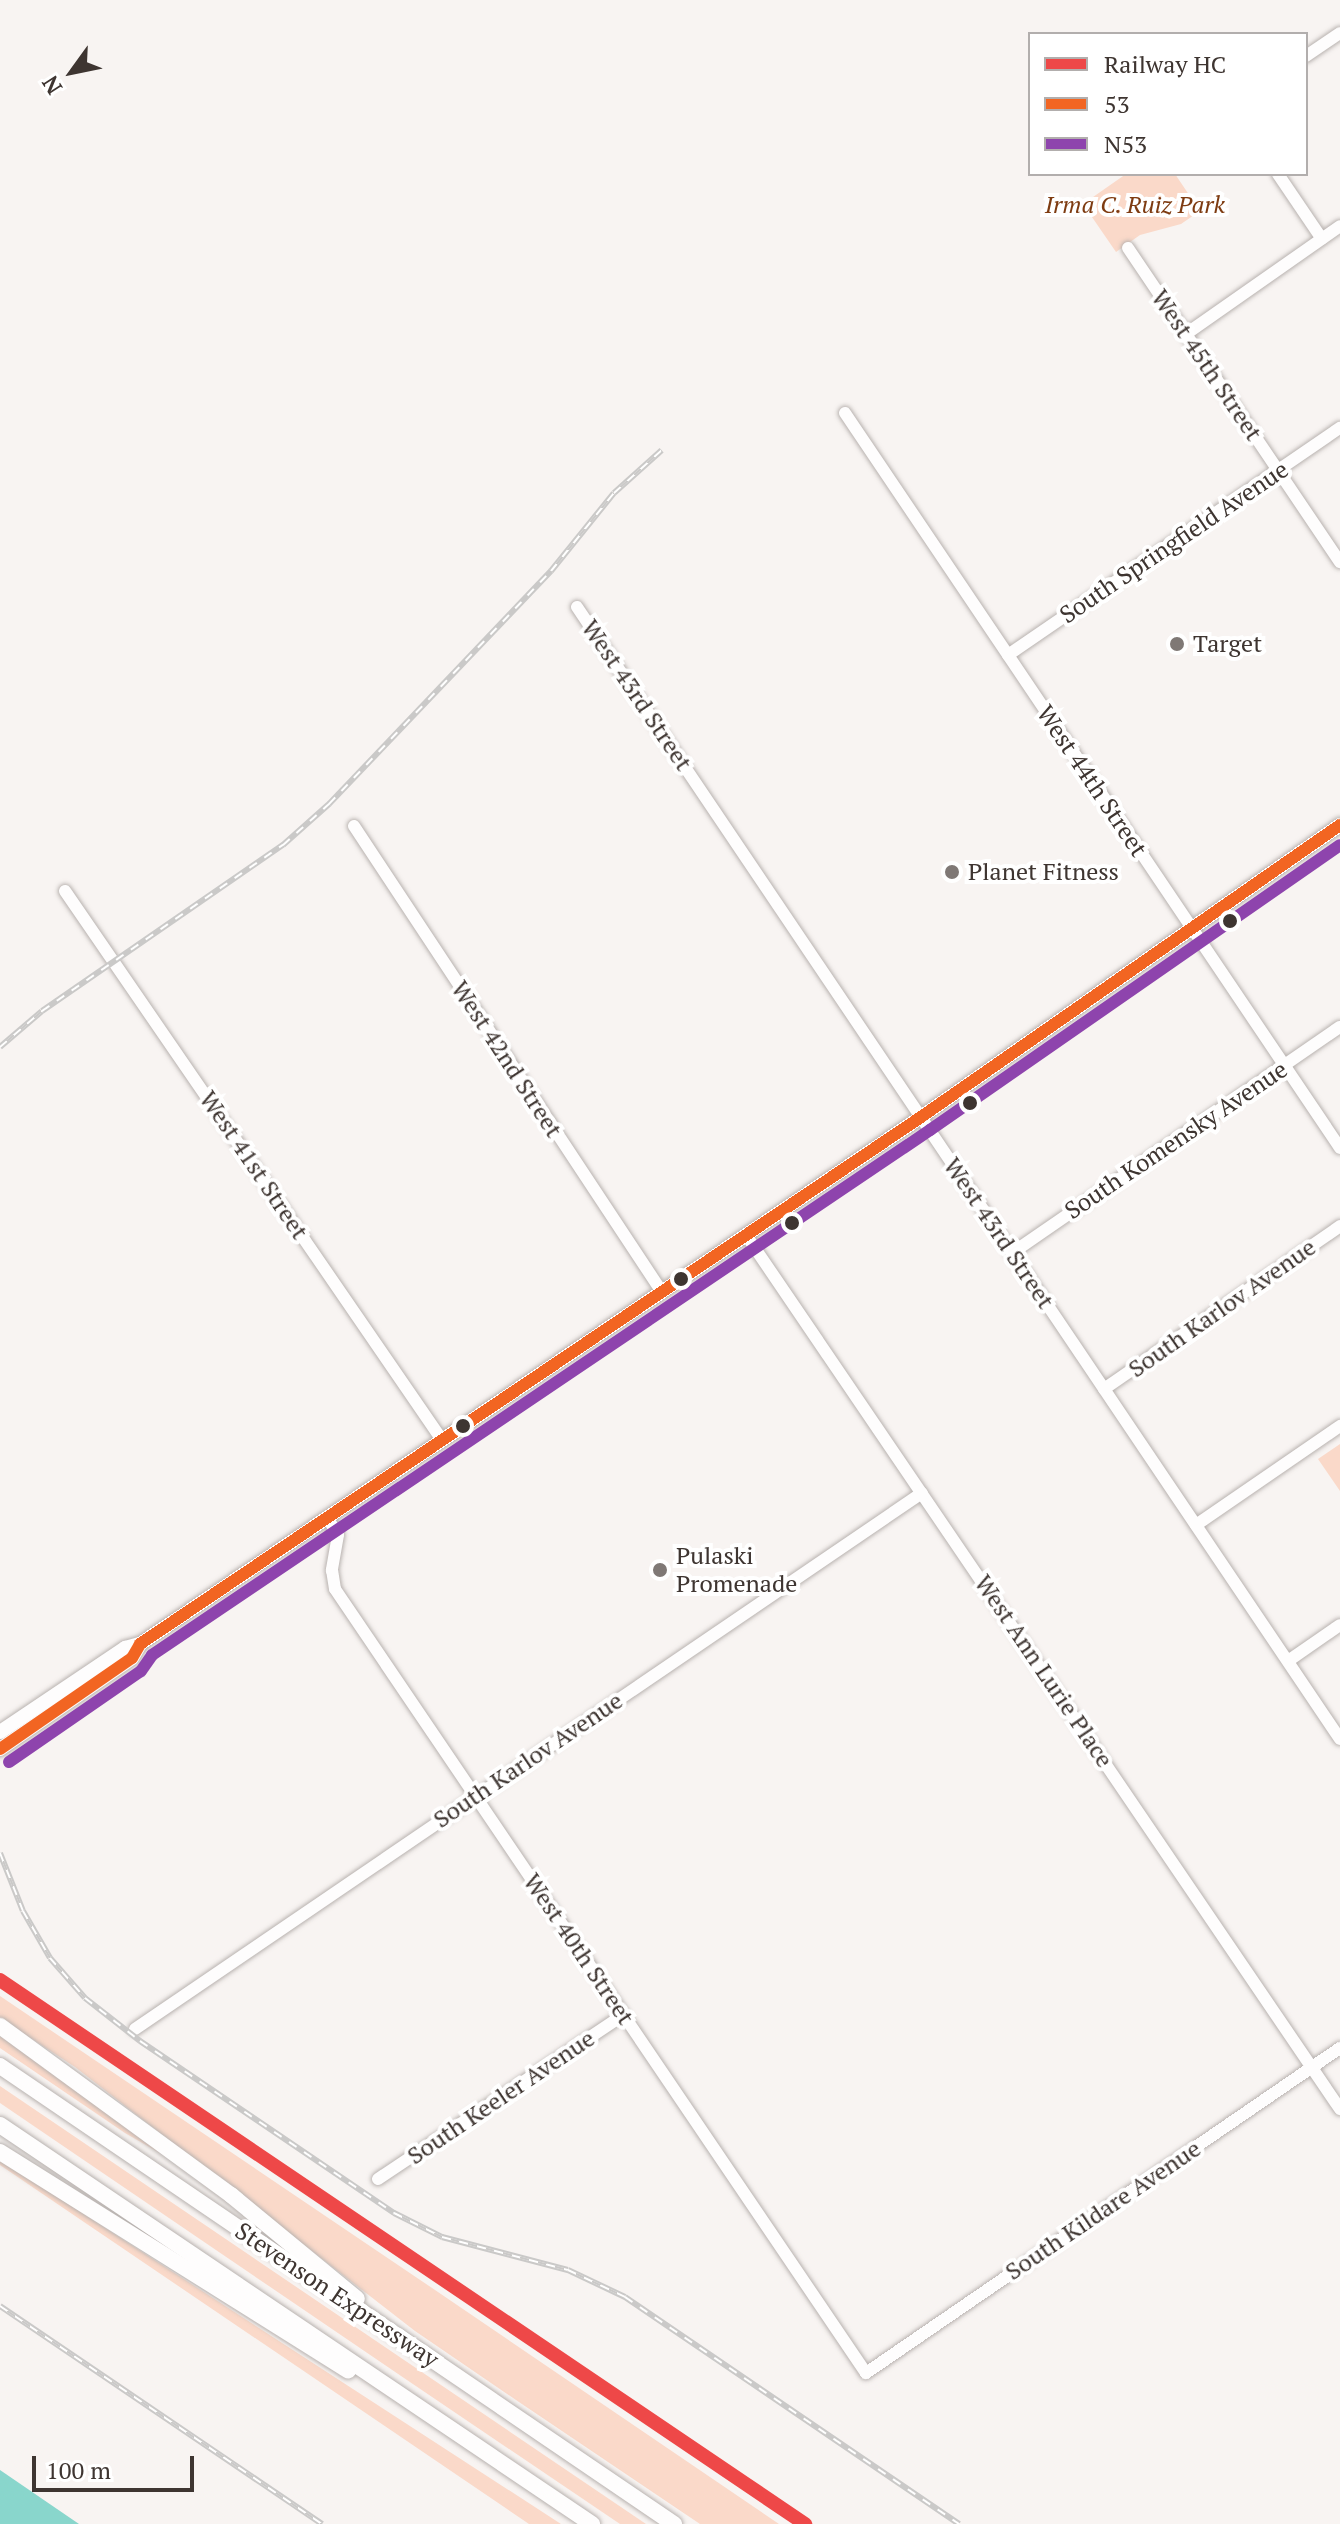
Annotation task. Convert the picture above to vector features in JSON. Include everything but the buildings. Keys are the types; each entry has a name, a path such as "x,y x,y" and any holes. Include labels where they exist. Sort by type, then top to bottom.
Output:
{"highway":[{"path":"0,2026 52,2061 231,2195 406,2342"},
{"name":"Stevenson Expressway","path":"0,2066 674,2524"},
{"name":"Stevenson Expressway","path":"0,2125 592,2524"},
{"path":"0,2152 327,2359 407,2399"}],"main road":[{"path":"0,1732 125,1648 140,1644 921,1117 1340,825"},
{"path":"0,1749 132,1658 140,1644"}],"street":[{"path":"1308,55 1340,33"},
{"path":"1279,176 1322,239"},
{"path":"1186,334 1340,226"},
{"name":"West 45th Street","path":"1128,248 1340,562"},
{"name":"West 44th Street","path":"845,413 1340,1148"},
{"name":"South Springfield Avenue","path":"1008,655 1340,428"},
{"name":"West 43rd Street","path":"577,607 1340,1739"},
{"name":"West 42nd Street","path":"354,826 662,1292"},
{"name":"West 41st Street","path":"65,891 442,1440"},
{"name":"South Komensky Avenue","path":"1012,1253 1340,1027"},
{"name":"South Karlov Avenue","path":"1104,1389 1340,1226"},
{"name":"West Ann Lurie Place","path":"746,1235 1340,2109"},
{"path":"1196,1525 1340,1426"},
{"name":"South Karlov Avenue","path":"135,2029 922,1493"},
{"name":"West 40th Street","path":"327,1517 338,1535 332,1570 335,1589 866,2373"},
{"path":"1288,1661 1340,1625"},
{"name":"South Keeler Avenue","path":"378,2179 623,2015"},
{"name":"South Kildare Avenue","path":"866,2373 1340,2048"}],"green space":[{"name":"Irma C. Ruiz Park","path":"1123,176 1176,176 1200,211 1181,224 1140,235 1116,252 1083,204"},
{"path":"1340,1444 1340,1491 1318,1459"},
{"path":"0,1996 779,2524 700,2524 516,2400 415,2331 75,2067 0,2018"},
{"path":"0,2036 177,2163 125,2133 0,2048"},
{"path":"0,2086 646,2524 620,2524 404,2378 0,2103"},
{"path":"0,2159 561,2524 529,2524 0,2165"}],"water":[{"path":"0,2470 79,2524 0,2524"}],"railway":[{"path":"0,1047 42,1011 283,845 329,804 551,571 614,493 662,450"},
{"path":"0,1853 23,1911 50,1958 85,1998 140,2041 394,2213 442,2237 568,2270 625,2297 959,2524"},
{"path":"0,2306 322,2524"}],"rail line":[{"name":"HC","path":"0,1980 805,2524"}],"transit line":[{"name":"53","path":"0,1749 132,1658 140,1644 921,1117 1340,825"},
{"name":"N53","path":"9,1762 141,1671 152,1655 930,1130 1340,845"}],"place":[{"name":"Target","path":"1177,644"},
{"name":"Planet Fitness","path":"952,872"},
{"name":"Pulaski Promenade","path":"660,1570"}]}
